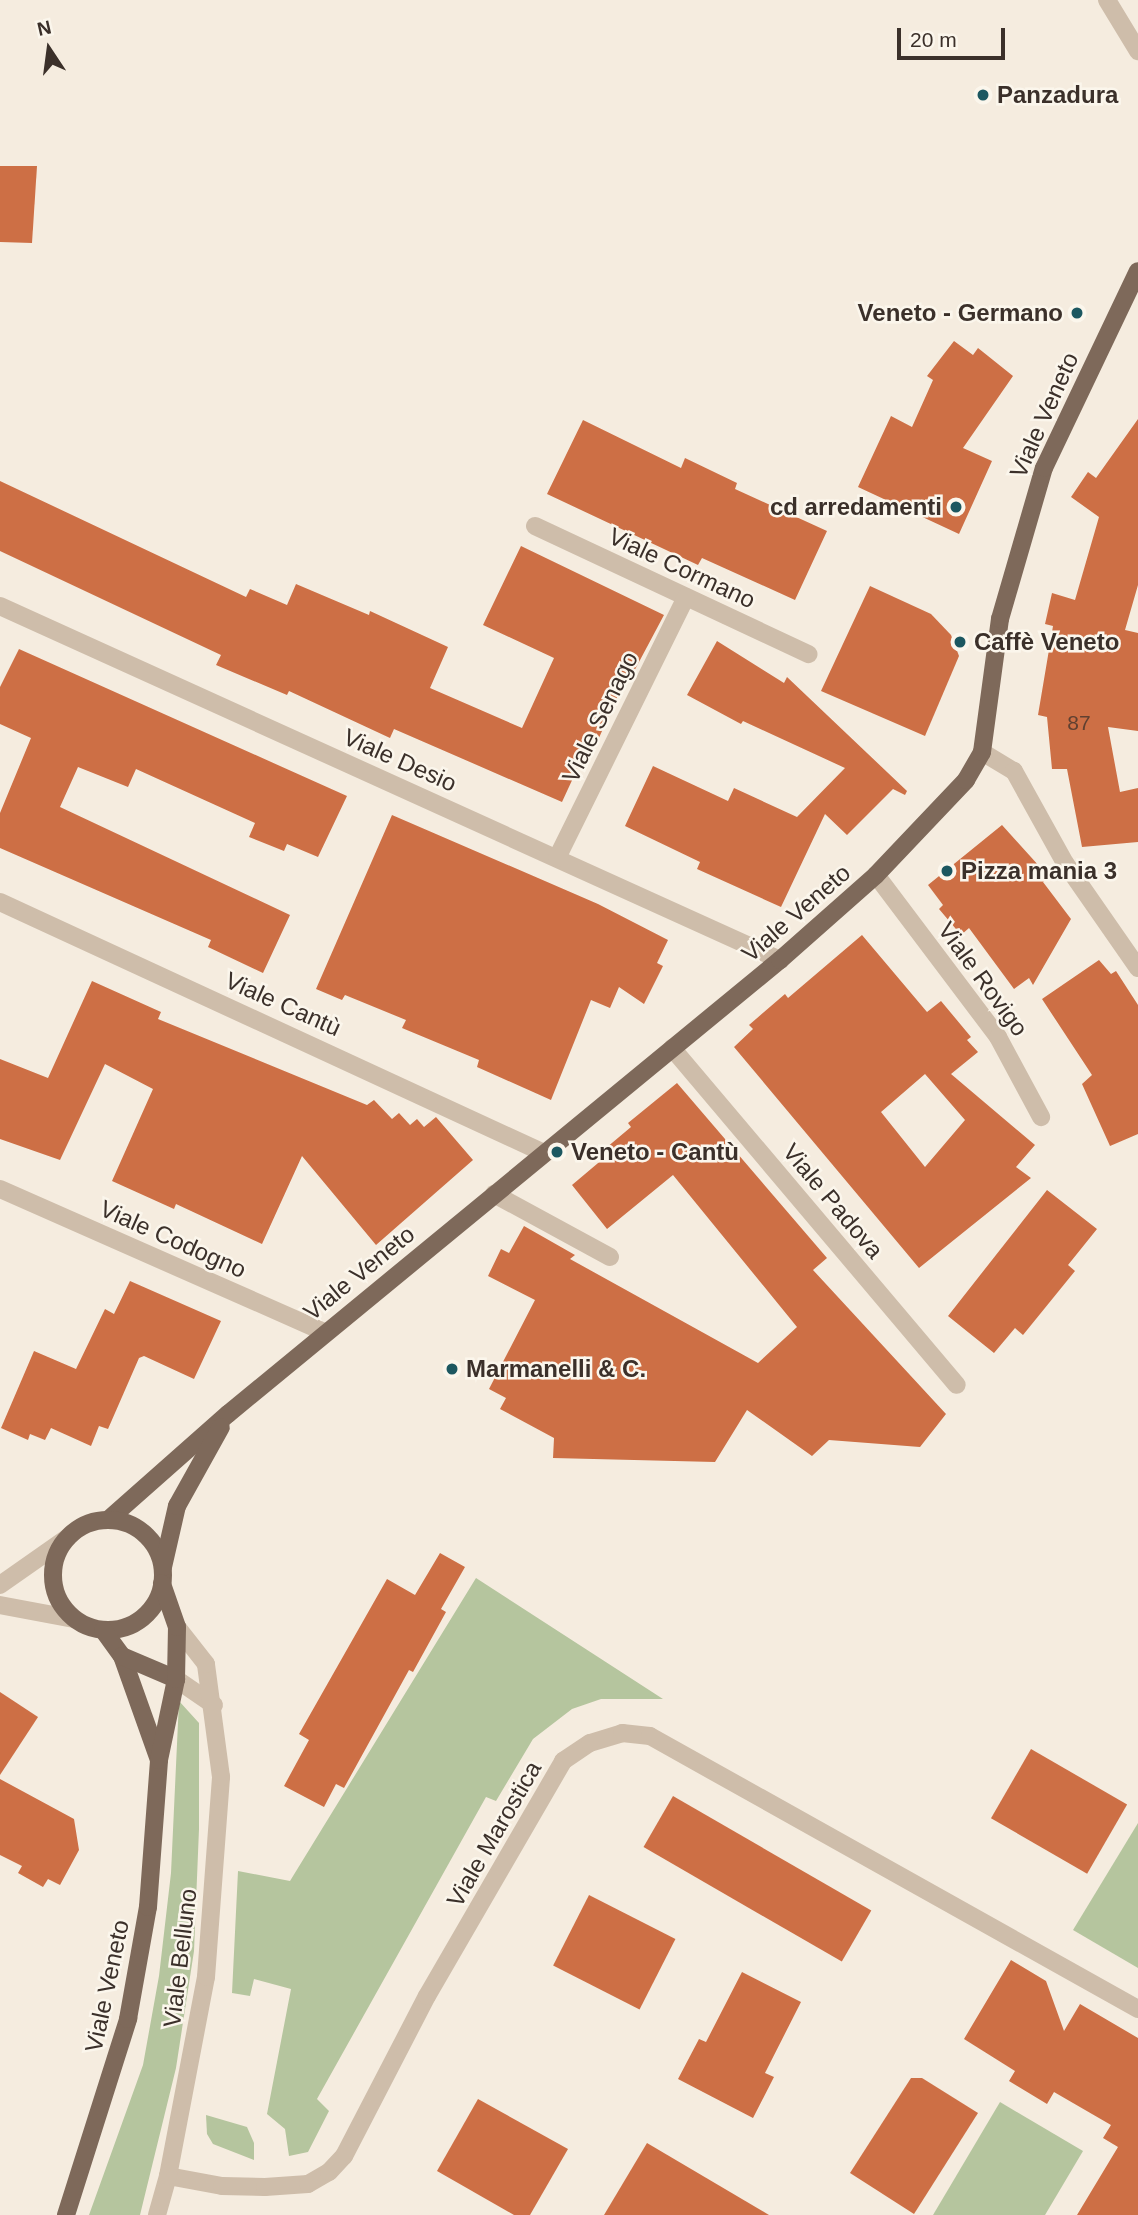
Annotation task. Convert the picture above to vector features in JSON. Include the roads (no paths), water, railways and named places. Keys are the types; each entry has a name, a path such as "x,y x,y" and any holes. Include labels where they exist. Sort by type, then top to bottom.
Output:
{"main road":[{"name":"Viale Veneto","path":"108,1520 228,1414 780,960 876,875 966,779 982,752 1000,619 1044,468 1138,271"},
{"name":"Viale Veneto","path":"66,2215 128,2019 149,1894 159,1760 176,1679 177,1628 162,1576 177,1506 228,1414"},
{"path":"108,1520 144,1534 162,1576 148,1613 120,1629 103,1630 74,1619 61,1605 53,1571 67,1538 93,1522 108,1520"},
{"name":"Viale Veneto","path":"103,1630 122,1656 159,1760"},
{"path":"122,1656 176,1679"}],"street":[{"path":"1108,0 1138,51"},
{"name":"Viale Cormano","path":"535,526 808,654"},
{"name":"Viale Senago","path":"557,858 686,597"},
{"name":"Viale Desio","path":"0,606 780,960"},
{"path":"982,752 1014,771 1065,863 1138,968"},
{"name":"Viale Rovigo","path":"876,875 998,1037 1041,1117"},
{"name":"Viale Cantù","path":"0,902 544,1153"},
{"name":"Viale Padova","path":"672,1048 957,1385"},
{"name":"Viale Codogno","path":"0,1189 326,1333"},
{"path":"494,1194 610,1257"},
{"path":"0,1585 67,1538"},
{"path":"0,1605 74,1619"},
{"name":"Viale Belluno","path":"157,2215 169,2176 206,1977 221,1777 214,1705 206,1664 177,1628"},
{"path":"176,1679 214,1705"},
{"name":"Viale Marostica","path":"169,2176 222,2186 265,2187 308,2184 329,2172 344,2157 427,1996 563,1761 590,1743 622,1733 650,1736 1138,2009"}],"place":[{"name":"Panzadura","path":"983,95"},
{"name":"Veneto - Germano","path":"1077,313"},
{"name":"cd arredamenti","path":"956,507"},
{"name":"Caffè Veneto","path":"960,642"},
{"name":"Pizza mania 3","path":"947,871"},
{"name":"Veneto - Cantù","path":"557,1152"},
{"name":"Marmanelli & C.","path":"452,1369"}]}
